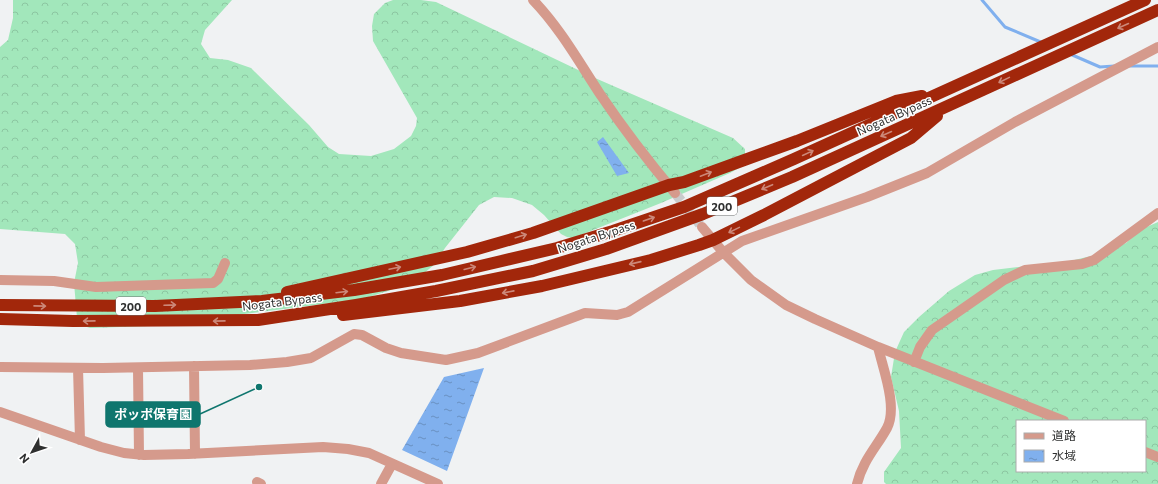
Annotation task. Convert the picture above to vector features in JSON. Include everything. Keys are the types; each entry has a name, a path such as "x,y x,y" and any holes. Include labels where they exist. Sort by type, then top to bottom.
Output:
{"highway":[{"name":"Nogata Bypass","path":"0,305 155,306 262,301 354,290 442,275 557,248 684,207 794,159 1145,0"},
{"name":"Nogata Bypass","path":"4,319 73,321 258,320 436,291 533,271 606,249 703,214 785,180 1158,10"},
{"path":"262,301 291,290 467,252 533,233 672,189 684,182 896,101 940,93"},
{"path":"258,320 294,322 460,301 542,286 644,261 712,240 764,215 911,138 949,106"}],"street":[{"path":"533,0 557,28 641,151 672,189"},
{"path":"0,368 138,368 250,365 310,358 354,334 362,335 386,348 401,353 446,360 478,353 585,313 617,315 628,312 742,241 867,197 927,173 1015,122 1158,47"},
{"path":"914,362 920,347 932,330 1004,280 1025,270 1082,264 1094,260 1158,213"},
{"path":"702,227 723,252 752,280 786,305 878,347 1061,420"},
{"path":"0,280 54,281 96,287 213,284 218,279 225,263"},
{"path":"857,484 860,471 888,427 892,415 892,402 878,347"},
{"path":"194,366 195,454"},
{"path":"78,368 80,440"},
{"path":"138,368 139,455"},
{"path":"0,412 101,447 124,453 139,455 195,454 323,447 348,449 369,453 438,484"},
{"path":"1146,452 1158,457"},
{"path":"381,484 392,464"}],"green space":[{"path":"13,0 232,0 205,30 201,44 210,58 228,60 251,68 309,125 328,147 339,154 371,156 394,149 411,136 416,126 417,118 373,41 372,26 374,14 385,3 393,0 421,0 436,2 595,78 733,138 745,149 745,154 739,168 730,173 661,203 573,238 561,234 544,215 532,205 512,198 494,197 479,205 445,248 435,264 423,274 408,284 362,299 151,326 90,328 84,326 77,318 74,283 78,263 75,244 65,234 0,229 0,47 8,40 13,18"},
{"path":"1158,222 1158,484 886,484 884,482 884,472 901,448 899,411 891,377 895,352 904,332 919,317 949,291 975,275 993,270 1070,261 1104,253 1126,243 1142,229"}],"water":[{"path":"603,137 629,173 617,176 597,142"},
{"path":"484,368 447,471 402,450 444,377"}],"waterway":[{"path":"982,0 1005,27 1043,43"},
{"path":"1070,54 1100,67 1114,66"},
{"path":"1129,66 1158,66"}],"tunnel":[{"path":"675,193 702,227"}],"place":[{"name":"ポッポ保育園","path":"259,387"}]}
